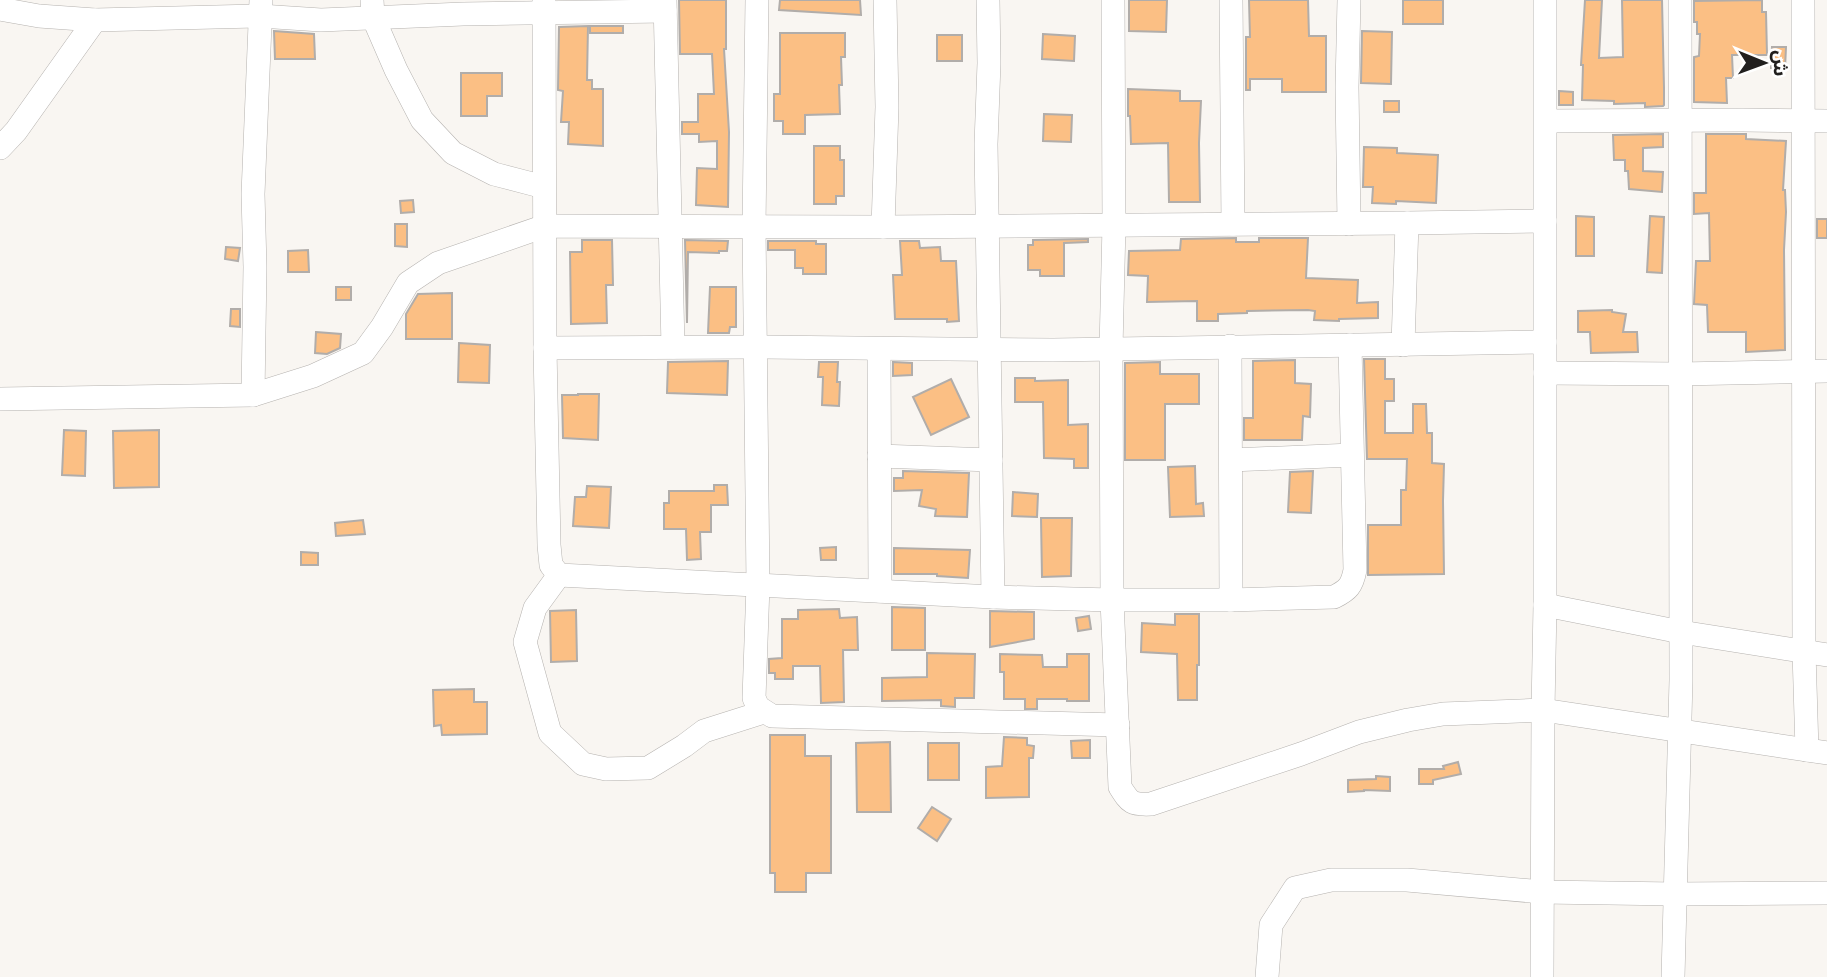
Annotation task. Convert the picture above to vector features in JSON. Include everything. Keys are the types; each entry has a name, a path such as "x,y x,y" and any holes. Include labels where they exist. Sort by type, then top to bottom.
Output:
{"street":[{"path":"757,0 754,226 758,585 754,698 758,707 772,716 1118,725"},
{"path":"883,227 887,107 885,0"},
{"path":"988,0 986,144 993,597"},
{"path":"1113,0 1112,600 1120,788 1129,800 1137,805 1151,804 1231,778 1359,732 1443,714 1543,710 1817,752 1804,652 1816,371 1803,121 1803,0"},
{"path":"1231,0 1233,224"},
{"path":"1349,0 1349,224"},
{"path":"1542,977 1545,0"},
{"path":"1673,977 1681,632 1680,0"},
{"path":"0,9 38,16 64,9 95,20 261,8 321,20 372,9 665,5 674,347"},
{"path":"544,6 545,348 549,545 551,565 559,575 993,597 1112,600 1334,597 1346,591 1352,584 1355,570 1350,345"},
{"path":"253,396 253,194 261,8"},
{"path":"372,9 396,70 422,120 453,153 494,174 544,187"},
{"path":"0,148 16,131 95,20"},
{"path":"1546,121 1827,121"},
{"path":"0,399 253,396 313,376 363,352 382,327 408,283 439,263 545,226 883,227 1545,221"},
{"path":"1403,345 1407,223"},
{"path":"545,348 1111,349 1545,342"},
{"path":"1230,346 1231,600"},
{"path":"879,349 880,591"},
{"path":"1545,373 1816,371"},
{"path":"1230,460 1352,455"},
{"path":"879,456 991,460"},
{"path":"559,575 535,607 526,642 550,733 583,764 606,769 648,768 704,731 764,712"},
{"path":"1545,605 1681,632 1827,655"},
{"path":"1267,977 1271,925 1295,888 1331,880 1407,880 1542,892 1827,893"}],"building":[{"path":"679,0 726,0 724,49 729,132 728,207 696,205 697,168 717,169 717,141 699,142 699,134 682,134 682,122 698,122 698,94 714,94 712,54 680,54"},
{"path":"780,0 860,0 861,15 779,10"},
{"path":"1129,0 1167,0 1166,32 1129,31"},
{"path":"1249,0 1308,0 1309,36 1326,36 1326,92 1282,92 1282,79 1250,79 1250,90 1246,90 1246,37 1250,37"},
{"path":"1403,0 1443,0 1443,24 1403,24"},
{"path":"1585,0 1602,0 1599,58 1623,57 1622,0 1662,0 1663,106 1645,107 1645,103 1614,104 1614,101 1582,100"},
{"path":"1762,0 1762,12 1766,12 1767,55 1732,55 1733,78 1726,78 1727,103 1694,102 1694,57 1699,56 1700,34 1697,34 1697,22 1694,22 1694,1"},
{"path":"588,26 587,80 592,80 592,89 603,89 603,146 568,144 569,122 561,122 563,91 558,90 559,27"},
{"path":"590,26 623,26 623,33 590,33"},
{"path":"274,31 314,34 315,59 275,59"},
{"path":"1362,31 1392,32 1391,84 1361,83"},
{"path":"780,33 845,33 845,57 841,57 842,85 839,85 840,114 805,115 805,134 783,134 783,121 774,121 774,94 780,94"},
{"path":"1043,34 1075,36 1074,61 1042,59"},
{"path":"937,35 962,35 962,61 937,61"},
{"path":"1772,47 1786,47 1785,69 1771,68"},
{"path":"461,73 502,73 502,96 487,96 487,116 461,116"},
{"path":"1128,89 1180,91 1180,101 1201,101 1200,202 1169,202 1168,143 1131,144"},
{"path":"1559,91 1573,92 1573,105 1559,105"},
{"path":"1384,101 1399,101 1399,112 1384,112"},
{"path":"1044,114 1072,115 1071,142 1043,141"},
{"path":"1663,134 1663,147 1643,148 1643,171 1663,172 1662,192 1629,189 1625,160 1614,160 1613,135"},
{"path":"1706,134 1746,134 1746,139 1786,141 1783,190 1786,212 1785,350 1746,352 1746,332 1708,332 1707,305 1694,304 1696,261 1710,261 1709,213 1694,214 1694,193 1706,193"},
{"path":"814,146 840,146 840,160 844,160 844,196 836,196 836,204 814,204"},
{"path":"1364,147 1397,148 1397,153 1438,155 1436,203 1372,203 1373,187 1363,187"},
{"path":"413,200 414,212 401,213 400,201"},
{"path":"1576,216 1594,217 1594,256 1576,256"},
{"path":"1650,216 1664,217 1662,273 1647,272"},
{"path":"1817,219 1827,219 1827,238 1817,238"},
{"path":"395,224 407,224 407,247 395,246"},
{"path":"1236,238 1236,242 1259,242 1259,238 1308,238 1306,278 1358,280 1357,303 1378,302 1378,318 1314,320 1315,311 1308,310 1247,311 1218,314 1218,321 1197,321 1197,301 1147,302 1148,276 1128,275 1129,251 1180,250 1181,239"},
{"path":"1088,239 1088,242 1064,243 1064,276 1040,276 1040,270 1028,270 1028,245 1033,245 1033,240"},
{"path":"582,240 612,240 613,285 606,285 607,323 571,324 570,252 582,252"},
{"path":"685,240 728,241 727,251 688,252 687,323"},
{"path":"768,241 816,241 816,244 826,244 826,274 803,274 803,268 795,268 795,250 768,250"},
{"path":"900,241 919,241 920,248 940,247 941,261 956,261 959,321 895,319 893,275 902,275"},
{"path":"226,247 240,248 238,261 225,259"},
{"path":"308,250 309,272 288,272 288,251"},
{"path":"336,287 351,287 351,300 336,300"},
{"path":"710,287 736,287 736,327 730,327 729,333 708,333"},
{"path":"452,293 452,339 406,339 406,314 418,294"},
{"path":"231,309 240,309 240,327 230,326"},
{"path":"1612,310 1626,314 1623,332 1637,332 1638,352 1591,353 1590,332 1578,332 1578,311"},
{"path":"316,332 341,334 340,348 327,354 315,353"},
{"path":"459,343 490,345 489,383 458,382"},
{"path":"1364,359 1385,359 1385,379 1394,379 1394,401 1385,401 1385,433 1413,433 1413,404 1426,404 1427,433 1432,433 1432,463 1444,464 1444,574 1368,575 1368,525 1401,525 1401,490 1406,490 1407,459 1367,459"},
{"path":"1295,360 1295,383 1311,384 1310,417 1303,416 1302,440 1244,440 1244,418 1253,418 1253,361"},
{"path":"728,361 727,395 667,393 668,362"},
{"path":"819,362 838,362 839,406 822,405 823,377 818,377"},
{"path":"893,362 912,363 912,375 893,376"},
{"path":"1160,362 1160,374 1199,374 1199,404 1165,404 1165,460 1125,460 1125,363"},
{"path":"1015,378 1035,378 1035,381 1068,380 1068,425 1088,424 1088,468 1074,468 1074,459 1044,458 1043,402 1015,402"},
{"path":"951,379 969,417 931,435 913,397"},
{"path":"599,394 598,440 563,438 562,395"},
{"path":"64,430 86,431 85,476 62,475"},
{"path":"159,430 159,487 114,488 113,431"},
{"path":"1195,466 1196,504 1203,503 1204,516 1170,517 1168,467"},
{"path":"903,471 969,473 967,517 935,516 936,509 919,506 922,490 894,491 894,478 903,478"},
{"path":"1313,471 1311,513 1288,512 1290,472"},
{"path":"714,485 727,485 728,505 711,505 711,532 700,532 701,559 687,560 686,529 664,529 664,503 669,503 669,491 714,491"},
{"path":"587,486 611,487 609,528 573,526 575,497 586,497"},
{"path":"1013,492 1038,494 1037,517 1012,516"},
{"path":"1041,518 1072,518 1071,576 1042,577"},
{"path":"363,520 365,534 336,536 335,523"},
{"path":"836,547 836,560 821,560 820,548"},
{"path":"894,548 970,550 968,578 937,574 894,574"},
{"path":"301,552 318,553 318,565 301,565"},
{"path":"892,607 925,608 925,650 892,650"},
{"path":"839,609 840,618 857,617 858,650 843,650 844,702 821,703 820,666 793,666 793,679 775,679 775,673 769,673 769,659 782,658 782,619 798,619 798,610"},
{"path":"576,610 577,661 551,662 550,611"},
{"path":"990,611 1034,612 1034,639 990,647"},
{"path":"1175,614 1199,614 1197,700 1178,700 1177,654 1141,652 1142,623 1175,625"},
{"path":"1089,616 1091,629 1078,631 1076,618"},
{"path":"927,653 975,654 974,698 955,698 955,707 941,706 941,700 882,701 882,678 927,677"},
{"path":"1000,654 1042,655 1043,667 1067,667 1067,654 1089,654 1089,701 1037,699 1037,709 1025,709 1025,699 1004,699 1004,672 1000,672"},
{"path":"474,689 474,702 487,702 487,734 442,735 441,725 434,726 433,690"},
{"path":"770,735 805,735 805,756 831,756 831,873 806,873 806,892 775,892 775,873 770,873"},
{"path":"1004,737 1027,738 1027,745 1034,746 1033,758 1029,758 1029,797 986,798 986,767 1002,766"},
{"path":"1090,740 1090,758 1072,758 1071,741"},
{"path":"890,742 891,812 857,812 856,743"},
{"path":"928,743 959,743 959,780 928,780"},
{"path":"1458,762 1461,774 1433,780 1433,784 1419,784 1419,769 1444,769 1443,766"},
{"path":"1376,776 1390,777 1390,791 1348,792 1348,780 1376,779"},
{"path":"932,807 951,819 937,841 918,828"}]}
